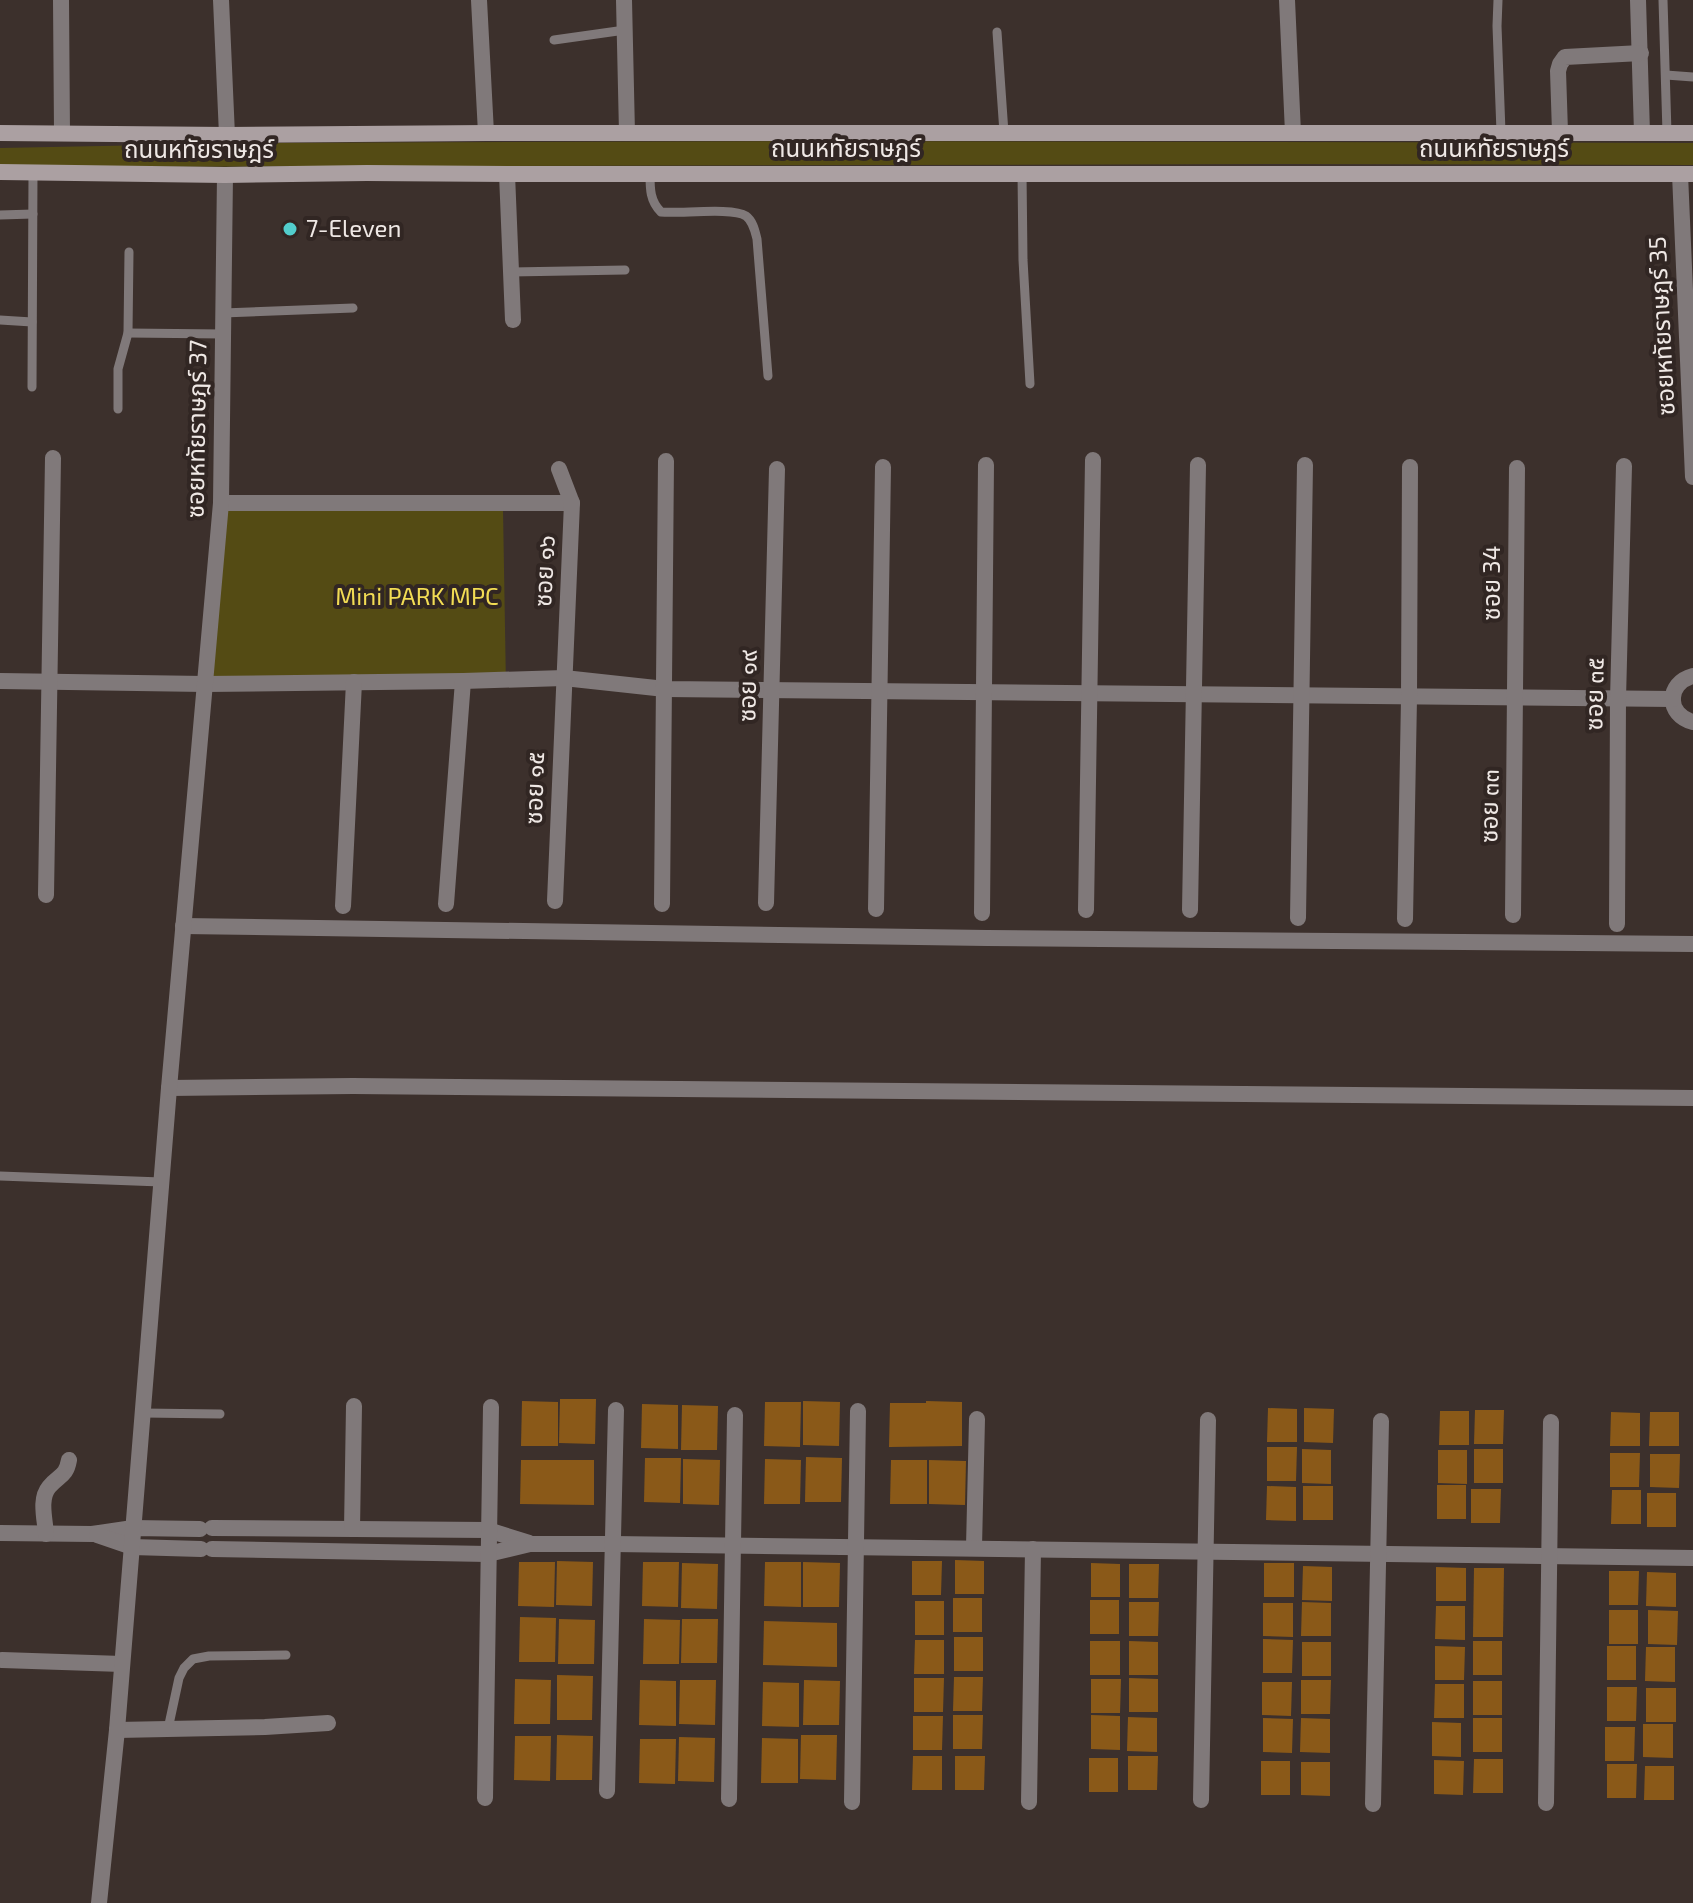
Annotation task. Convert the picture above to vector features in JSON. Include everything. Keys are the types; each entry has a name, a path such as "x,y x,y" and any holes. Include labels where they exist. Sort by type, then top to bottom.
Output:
{"main road":[{"name":"ถนนหทัยราษฎร์","path":"0,133 1693,133"},
{"name":"ถนนหทัยราษฎร์","path":"0,172 225,175 1686,174"}],"street":[{"path":"61,0 62,132"},
{"path":"221,0 227,135"},
{"path":"479,0 486,133"},
{"path":"624,0 627,133"},
{"path":"1287,0 1293,133"},
{"path":"1638,0 1642,133"},
{"path":"1560,132 1558,71 1565,57 1641,53"},
{"path":"507,174 513,320"},
{"name":"ซอยหทัยราษฎร์ 35","path":"1686,174 1693,477"},
{"name":"ซอยหทัยราษฎร์ 37","path":"99,1903 117,1730 161,1182 221,503 225,175"},
{"path":"46,895 53,458"},
{"path":"1086,910 1093,460"},
{"path":"662,904 666,461"},
{"path":"982,913 986,465"},
{"path":"1190,910 1198,465"},
{"path":"1298,918 1305,465"},
{"name":"ซอย ๓๕","path":"1617,924 1618,699 1624,466"},
{"path":"876,909 883,467"},
{"path":"1405,919 1410,467"},
{"name":"ซอย 34","path":"1516,699 1517,468"},
{"name":"ซอย ๑๖","path":"559,469 572,503 564,678"},
{"name":"ซอย ๑๙","path":"766,903 777,469"},
{"path":"221,503 572,503"},
{"path":"1693,676 1681,680 1673,699 1677,713 1693,722"},
{"path":"0,681 205,684 564,678 665,689 1673,699"},
{"name":"ซอย ๑๕","path":"555,901 564,678"},
{"path":"446,904 463,681"},
{"path":"343,906 354,682"},
{"name":"ซอย ๓๓","path":"1513,915 1516,699"},
{"path":"183,926 987,938 1693,944"},
{"path":"169,1088 353,1086 1693,1098"},
{"path":"352,1529 354,1406"},
{"path":"485,1798 491,1407"},
{"path":"607,1791 616,1410"},
{"path":"852,1802 858,1411"},
{"path":"729,1799 735,1415"},
{"path":"974,1547 977,1419"},
{"path":"1201,1800 1208,1420"},
{"path":"1373,1804 1381,1421"},
{"path":"1546,1803 1551,1422"},
{"path":"46,1534 45,1494 64,1474 69,1460"},
{"path":"0,1533 92,1534 133,1528 488,1530 530,1544"},
{"path":"92,1534 132,1547 488,1554 530,1544 613,1544 1693,1558"},
{"path":"1029,1802 1033,1549"},
{"path":"2,1660 122,1664"},
{"path":"117,1730 328,1723"}],"lane":[{"path":"1498,0 1501,132"},
{"path":"1663,0 1667,133"},
{"path":"554,40 625,30"},
{"path":"997,32 1004,133"},
{"path":"1666,75 1693,77"},
{"path":"32,387 33,173"},
{"path":"1022,173 1030,384"},
{"path":"650,174 651,196 661,212 734,212 746,215 753,224 757,239 768,376"},
{"path":"0,215 33,214"},
{"path":"118,409 118,369 128,333 129,252"},
{"path":"511,272 625,270"},
{"path":"223,313 353,308"},
{"path":"0,320 32,322"},
{"path":"128,333 223,334"},
{"path":"0,1176 161,1182"},
{"path":"143,1413 220,1414"},
{"path":"168,1729 179,1678 193,1659 286,1655"}],"green space":[{"path":"258,143 1693,143 1693,165 0,166 0,148"},
{"name":"Mini PARK MPC","path":"221,510 503,510 506,687 210,683"}],"building":[{"path":"560,1399 596,1399 595,1444 559,1443"},
{"path":"522,1401 558,1402 558,1446 521,1446"},
{"path":"803,1401 840,1402 839,1446 803,1445"},
{"path":"765,1402 801,1402 800,1447 764,1446"},
{"path":"962,1402 962,1446 889,1447 890,1403"},
{"path":"642,1404 678,1405 678,1449 641,1448"},
{"path":"682,1405 718,1406 717,1450 681,1450"},
{"path":"1268,1408 1297,1409 1297,1442 1267,1442"},
{"path":"1304,1408 1334,1409 1333,1443 1304,1442"},
{"path":"1475,1410 1504,1410 1503,1444 1474,1444"},
{"path":"1440,1411 1469,1411 1469,1445 1439,1445"},
{"path":"1611,1412 1640,1413 1640,1446 1610,1446"},
{"path":"1650,1412 1679,1412 1679,1446 1649,1446"},
{"path":"1267,1447 1297,1447 1296,1481 1267,1481"},
{"path":"1302,1449 1331,1450 1331,1484 1302,1483"},
{"path":"1474,1449 1503,1449 1503,1483 1474,1483"},
{"path":"1438,1450 1467,1450 1467,1484 1438,1483"},
{"path":"1610,1453 1640,1453 1639,1487 1610,1487"},
{"path":"1650,1454 1680,1454 1679,1488 1650,1487"},
{"path":"806,1457 842,1458 841,1502 805,1502"},
{"path":"645,1458 681,1458 680,1503 644,1502"},
{"path":"683,1459 720,1460 719,1505 683,1504"},
{"path":"765,1459 801,1460 800,1504 764,1504"},
{"path":"521,1460 594,1460 594,1505 520,1504"},
{"path":"891,1460 927,1460 927,1504 890,1504"},
{"path":"929,1460 966,1461 965,1505 929,1504"},
{"path":"1437,1485 1466,1485 1466,1519 1437,1519"},
{"path":"1267,1486 1296,1487 1296,1521 1266,1520"},
{"path":"1303,1486 1333,1486 1333,1520 1303,1520"},
{"path":"1471,1489 1501,1489 1500,1523 1471,1523"},
{"path":"1612,1490 1641,1490 1641,1524 1611,1524"},
{"path":"1647,1493 1676,1493 1676,1527 1647,1527"},
{"path":"955,1560 984,1561 984,1594 955,1594"},
{"path":"557,1561 593,1562 592,1606 556,1605"},
{"path":"912,1561 942,1561 941,1595 912,1595"},
{"path":"519,1562 555,1562 554,1607 518,1606"},
{"path":"643,1562 679,1562 678,1607 642,1606"},
{"path":"765,1562 801,1562 801,1607 764,1606"},
{"path":"803,1562 840,1563 839,1607 803,1607"},
{"path":"682,1563 718,1564 717,1609 681,1608"},
{"path":"1091,1563 1120,1564 1120,1597 1091,1597"},
{"path":"1264,1563 1294,1563 1294,1597 1264,1597"},
{"path":"1129,1564 1159,1564 1158,1598 1129,1598"},
{"path":"1303,1566 1332,1567 1332,1601 1302,1600"},
{"path":"1436,1567 1466,1568 1466,1601 1436,1601"},
{"path":"1474,1568 1504,1568 1503,1637 1473,1637"},
{"path":"1609,1571 1639,1571 1638,1605 1609,1605"},
{"path":"1647,1572 1676,1573 1676,1607 1646,1606"},
{"path":"953,1598 982,1598 982,1632 953,1632"},
{"path":"1090,1600 1119,1600 1119,1634 1090,1634"},
{"path":"915,1601 944,1601 944,1635 915,1635"},
{"path":"1129,1602 1159,1602 1158,1636 1129,1636"},
{"path":"1302,1602 1331,1603 1331,1636 1301,1636"},
{"path":"1263,1603 1293,1603 1293,1637 1263,1636"},
{"path":"1436,1606 1465,1606 1465,1640 1435,1639"},
{"path":"1609,1610 1638,1610 1638,1644 1609,1644"},
{"path":"1648,1610 1678,1611 1677,1645 1648,1644"},
{"path":"520,1617 556,1618 555,1662 519,1662"},
{"path":"559,1619 595,1620 594,1664 558,1664"},
{"path":"644,1619 680,1620 679,1664 643,1664"},
{"path":"682,1619 718,1619 717,1663 681,1663"},
{"path":"764,1621 837,1623 837,1667 763,1665"},
{"path":"954,1637 983,1637 983,1671 954,1671"},
{"path":"1263,1639 1293,1640 1292,1673 1263,1673"},
{"path":"915,1640 944,1640 944,1674 914,1674"},
{"path":"1090,1641 1120,1641 1120,1675 1090,1675"},
{"path":"1129,1641 1158,1642 1158,1675 1129,1675"},
{"path":"1473,1641 1502,1641 1502,1675 1473,1675"},
{"path":"1302,1642 1331,1642 1331,1676 1302,1676"},
{"path":"1435,1646 1465,1647 1464,1680 1435,1680"},
{"path":"1607,1646 1636,1646 1636,1680 1607,1680"},
{"path":"1646,1647 1675,1647 1675,1682 1645,1681"},
{"path":"557,1675 593,1676 592,1720 557,1720"},
{"path":"954,1677 983,1677 982,1711 953,1711"},
{"path":"914,1678 944,1678 943,1712 914,1712"},
{"path":"1129,1678 1158,1679 1158,1712 1129,1712"},
{"path":"515,1679 551,1680 550,1724 514,1724"},
{"path":"1091,1679 1121,1679 1120,1713 1091,1713"},
{"path":"640,1680 676,1681 676,1726 639,1725"},
{"path":"680,1680 716,1680 715,1725 679,1724"},
{"path":"804,1680 840,1681 839,1725 803,1725"},
{"path":"1301,1680 1331,1680 1330,1714 1301,1714"},
{"path":"1473,1681 1502,1681 1502,1715 1473,1715"},
{"path":"763,1682 799,1683 799,1727 762,1726"},
{"path":"1262,1682 1292,1682 1291,1716 1262,1715"},
{"path":"1435,1684 1464,1684 1464,1718 1434,1718"},
{"path":"1607,1687 1637,1687 1636,1721 1607,1721"},
{"path":"1646,1688 1676,1688 1676,1722 1646,1722"},
{"path":"953,1715 983,1715 982,1749 953,1749"},
{"path":"1091,1715 1120,1716 1120,1750 1091,1749"},
{"path":"913,1716 943,1716 942,1750 913,1750"},
{"path":"1128,1717 1157,1718 1157,1752 1127,1751"},
{"path":"1263,1718 1293,1719 1292,1753 1263,1752"},
{"path":"1301,1718 1330,1719 1330,1753 1300,1752"},
{"path":"1473,1718 1502,1718 1502,1752 1473,1752"},
{"path":"1432,1722 1461,1723 1461,1757 1432,1756"},
{"path":"1643,1724 1673,1724 1673,1758 1643,1757"},
{"path":"1605,1727 1635,1727 1634,1761 1605,1761"},
{"path":"557,1735 593,1736 592,1780 556,1780"},
{"path":"801,1735 837,1735 836,1780 800,1779"},
{"path":"515,1736 551,1736 550,1781 514,1780"},
{"path":"679,1737 715,1738 714,1782 678,1781"},
{"path":"762,1738 798,1739 798,1783 761,1783"},
{"path":"640,1739 676,1739 675,1784 639,1783"},
{"path":"913,1756 942,1756 942,1790 912,1790"},
{"path":"955,1756 985,1756 984,1790 955,1790"},
{"path":"1128,1756 1158,1756 1157,1790 1128,1790"},
{"path":"1089,1758 1118,1758 1118,1792 1089,1792"},
{"path":"1474,1759 1503,1759 1503,1793 1473,1793"},
{"path":"1434,1760 1464,1761 1463,1795 1434,1794"},
{"path":"1261,1761 1290,1761 1290,1795 1261,1795"},
{"path":"1301,1762 1330,1762 1330,1796 1301,1795"},
{"path":"1607,1764 1637,1764 1636,1798 1607,1798"},
{"path":"1645,1766 1674,1766 1674,1800 1644,1800"}],"place":[{"name":"7-Eleven","path":"290,229"}]}
